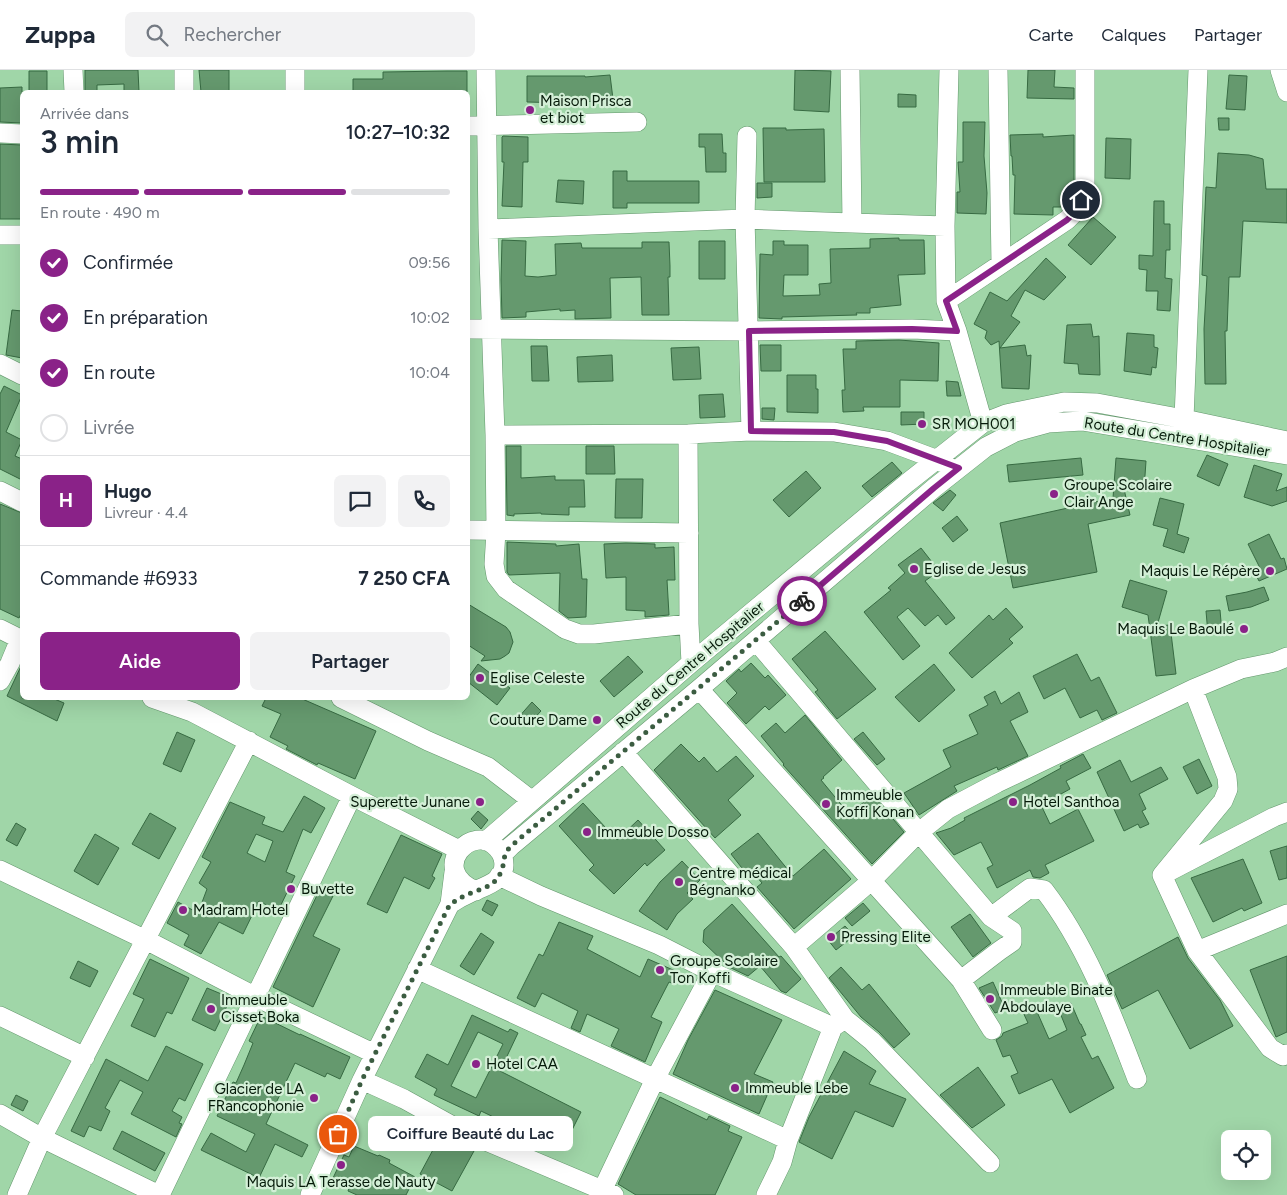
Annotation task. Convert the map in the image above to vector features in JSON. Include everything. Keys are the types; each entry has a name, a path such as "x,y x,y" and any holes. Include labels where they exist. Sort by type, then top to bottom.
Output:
{"street":[{"path":"73,70 74,90"},
{"path":"184,70 184,90"},
{"path":"295,70 295,90"},
{"path":"486,70 477,126 488,229 495,435 496,530 494,564 496,576 506,589 565,629 579,634 689,624"},
{"path":"850,70 852,223"},
{"path":"950,70 946,301 957,331 982,423"},
{"path":"998,70 1001,264"},
{"path":"946,301 1067,220 1075,212 1085,189 1085,70"},
{"path":"1184,419 1198,70"},
{"path":"1280,70 1287,92"},
{"path":"477,126 637,122"},
{"path":"0,133 20,134"},
{"path":"747,136 745,219 751,431"},
{"path":"488,229 745,219 946,226"},
{"path":"0,235 20,235"},
{"path":"470,329 749,331 912,329 957,331"},
{"path":"0,364 20,374"},
{"name":"Route du Centre Hospitalier","path":"486,840 691,663 982,423 1006,414 1064,402 1097,404 1184,419 1287,441"},
{"name":"Route du Centre Hospitalier","path":"501,867 505,852 511,846 756,641 934,488 986,447 1015,432 1048,423 1082,421 1287,455"},
{"path":"495,435 688,434 751,431 834,432 887,441 959,468"},
{"path":"688,434 691,663"},
{"path":"0,491 20,501"},
{"path":"470,530 689,533"},
{"path":"0,629 20,639"},
{"path":"0,681 20,641"},
{"path":"756,641 991,917 1012,931 1012,942 962,980"},
{"path":"794,947 871,881 918,833 948,809 989,787 1193,689 1241,669 1275,662 1287,657"},
{"path":"1162,875 1223,802 1228,789 1227,777 1193,689"},
{"path":"698,690 962,980 992,1030"},
{"path":"162,700 192,712 459,850"},
{"path":"345,700 428,741 488,767 531,800"},
{"path":"17,1195 42,1138 249,741"},
{"path":"623,752 794,947 839,1023"},
{"path":"0,1114 42,1138 159,1195 352,796"},
{"path":"1162,875 1287,812"},
{"path":"317,1192 362,1080 450,904 454,872 453,863 459,850 473,841 486,840 495,846 501,867 541,896 659,945 712,972 839,1023 872,1041 990,1163"},
{"path":"450,904 476,890 493,884 501,867"},
{"path":"0,870 375,1054"},
{"path":"454,872 464,884 476,890"},
{"path":"1162,875 1198,951 1270,1048 1283,1056 1287,1054"},
{"path":"991,917 1030,888 1044,890 1074,935 1113,1017 1137,1079"},
{"path":"1198,951 1287,914"},
{"path":"417,969 788,1140"},
{"path":"362,1080 404,1099 460,1130 606,1193 655,1079 712,972"},
{"path":"0,1016 85,1057"},
{"path":"766,1195 782,1162 788,1140 839,1023"}],"building":[{"path":"85,70 138,70 139,90 124,90 124,84 97,85 97,90 85,90"},
{"path":"199,70 229,70 229,90 201,90"},
{"path":"795,70 831,71 829,112 794,110"},
{"path":"1028,70 1055,70 1054,87 1074,88 1074,99 1027,98"},
{"path":"29,71 47,71 47,90 29,90"},
{"path":"467,71 467,90 353,90 353,79 383,79 383,72"},
{"path":"610,75 613,99 585,102 585,105 527,102 527,76 585,77"},
{"path":"1229,75 1247,76 1245,110 1226,109"},
{"path":"22,87 22,90 20,90 20,123 0,122 0,88"},
{"path":"898,94 916,95 916,107 898,107"},
{"path":"1218,118 1229,118 1229,130 1219,130"},
{"path":"963,122 985,122 986,214 957,213 957,192 960,192 958,162 963,162"},
{"path":"763,128 786,128 786,130 824,129 825,182 764,182"},
{"path":"699,134 722,134 723,153 726,153 726,172 706,172 705,147 699,147"},
{"path":"1043,134 1043,137 1074,135 1074,187 1073,189 1068,189 1069,199 1064,207 1053,207 1053,215 1014,214 1015,175 1013,175 1010,135"},
{"path":"503,136 528,137 528,162 523,162 522,207 502,206"},
{"path":"1106,138 1131,139 1130,179 1105,178"},
{"path":"0,144 20,145 20,219 0,219"},
{"path":"1218,153 1249,155 1263,159 1266,189 1287,189 1287,223 1243,221 1240,277 1229,277 1227,331 1225,331 1226,384 1205,384 1204,329 1207,276 1202,275 1206,187 1216,188"},
{"path":"613,171 627,171 627,181 699,181 699,203 627,203 627,208 613,208"},
{"path":"558,180 584,181 583,204 556,202"},
{"path":"757,183 772,183 772,197 757,198"},
{"path":"1154,201 1164,201 1164,224 1170,224 1170,250 1166,250 1165,278 1172,279 1170,311 1157,310 1158,291 1146,291 1147,270 1139,269 1139,255 1153,256"},
{"path":"1093,217 1116,237 1091,265 1068,245"},
{"path":"899,238 899,240 924,240 925,274 898,275 901,305 870,308 870,313 856,313 857,315 782,317 782,319 759,318 760,254 773,255 773,241 784,241 784,245 808,245 808,275 784,275 783,296 820,295 819,284 831,283 830,249 870,248 870,239"},
{"path":"502,240 526,241 525,276 538,277 556,275 555,244 581,243 582,248 642,248 642,242 669,242 669,315 642,315 641,277 610,278 611,318 575,319 575,310 560,311 560,309 526,312 526,317 502,318"},
{"path":"699,241 725,241 725,279 699,279"},
{"path":"1046,258 1066,277 1044,300 1025,290 1011,316 1020,322 1000,348 1025,345 1027,356 1031,355 1029,389 1002,388 999,341 991,345 985,338 987,331 974,324 990,292 1007,301"},
{"path":"12,310 20,311 20,358 6,355"},
{"path":"1091,324 1093,337 1099,336 1100,375 1079,374 1078,364 1064,363 1067,325"},
{"path":"1127,333 1154,335 1154,347 1158,348 1156,368 1152,367 1151,375 1124,371"},
{"path":"899,340 939,343 938,381 900,380 900,407 863,407 864,411 843,412 842,390 845,390 843,349 856,349 856,341"},
{"path":"760,345 781,345 781,371 761,371"},
{"path":"531,346 547,346 549,381 532,381"},
{"path":"699,347 701,379 673,380 671,348"},
{"path":"612,355 613,381 578,382 577,357"},
{"path":"787,375 816,375 818,413 787,412"},
{"path":"946,381 958,382 961,396 947,396"},
{"path":"4,386 20,394 20,400 6,432 20,439 20,445 15,456 20,458 20,479 0,469 0,394"},
{"path":"723,394 725,417 700,418 699,395"},
{"path":"762,408 775,408 774,420 762,419"},
{"path":"901,412 924,412 924,424 901,425"},
{"path":"506,446 521,446 521,478 555,476 555,480 584,480 585,507 569,507 569,515 541,513 507,515"},
{"path":"586,446 614,446 615,474 586,474"},
{"path":"1207,455 1228,464 1219,486 1197,476"},
{"path":"1081,458 1083,475 1009,482 1007,465"},
{"path":"1116,458 1146,461 1144,490 1124,489 1130,515 1088,524 1097,572 1013,588 1000,523 1113,498"},
{"path":"892,462 902,473 872,497 862,486"},
{"path":"1254,465 1282,474 1276,491 1287,487 1287,501 1272,506 1244,497"},
{"path":"806,471 821,488 789,517 773,500"},
{"path":"616,479 643,479 642,518 615,518"},
{"path":"950,490 956,495 943,511 933,503"},
{"path":"1160,498 1184,504 1177,534 1189,538 1184,553 1163,546 1168,529 1153,525"},
{"path":"0,504 20,512 20,616 19,618 0,609"},
{"path":"957,516 968,530 953,542 942,528"},
{"path":"1269,534 1281,559 1284,558 1287,569 1259,581 1254,571 1260,568 1248,544"},
{"path":"507,542 556,544 556,546 579,544 582,579 587,579 586,617 568,618 559,611 560,573 509,575 507,572"},
{"path":"604,544 655,544 655,548 674,547 675,580 667,580 669,615 645,617 645,611 626,610 626,577 606,578"},
{"path":"921,548 939,571 925,581 955,618 946,625 938,615 925,626 908,608 897,617 920,646 903,660 864,612 891,590 888,588 905,573 898,565"},
{"path":"1130,580 1167,591 1157,626 1170,625 1176,674 1156,676 1148,615 1122,607"},
{"path":"1264,587 1269,600 1251,607 1229,611 1226,596"},
{"path":"470,605 506,627 510,632 513,642 509,653 500,659 481,661 485,656 470,646"},
{"path":"1006,608 1023,627 1009,639 1013,643 972,678 949,653 989,615 993,620"},
{"path":"1220,610 1222,633 1208,634 1206,611"},
{"path":"825,631 876,689 837,719 815,692 818,690 792,659"},
{"path":"1077,654 1091,681 1099,677 1117,713 1102,720 1097,710 1080,718 1065,688 1044,699 1033,676"},
{"path":"628,656 643,672 614,697 600,681"},
{"path":"751,663 765,678 768,675 786,695 769,710 765,706 746,724 727,703 737,693 726,681 739,669 741,672"},
{"path":"478,664 510,688 497,705 470,684 470,675"},
{"path":"934,664 955,690 919,722 895,697"},
{"path":"20,668 20,700 57,700 64,703 57,721 7,696"},
{"path":"995,691 1001,704 1019,692 1028,712 1010,721 1028,756 998,770 997,767 954,786 957,791 919,815 904,793 951,767 943,750 978,734 969,715 988,705 984,697"},
{"path":"265,700 305,700 376,731 355,779 318,763 317,765 286,749 288,746 270,737 281,714 262,706"},
{"path":"532,702 541,711 526,727 517,719"},
{"path":"805,715 842,760 821,780 849,814 873,795 904,832 872,864 783,765 761,736 776,723 785,733"},
{"path":"177,732 195,740 181,772 163,764"},
{"path":"863,732 885,759 877,765 854,739"},
{"path":"681,744 699,762 704,757 717,772 736,756 754,776 728,800 741,815 715,838 654,770"},
{"path":"1083,754 1091,768 1066,781 1070,789 1041,805 1050,824 1078,809 1094,841 1045,865 1049,873 1040,878 1033,877 1030,870 997,888 987,868 993,865 981,842 954,855 936,833 951,828 965,820 964,818 1030,785"},
{"path":"1199,759 1212,786 1197,794 1183,767"},
{"path":"1120,760 1131,782 1161,767 1168,779 1139,794 1146,809 1142,811 1149,824 1140,828 1138,824 1124,831 1097,772"},
{"path":"304,796 325,808 311,833 303,829 286,872 295,876 278,911 259,901 243,934 219,922 201,954 184,945 189,935 167,923 178,902 198,913 207,889 199,883 211,862 202,857 230,802 265,817 262,824 283,832","holes":["256,834 273,841 265,862 247,853"]},
{"path":"583,803 617,840 638,820 665,850 647,866 645,863 614,894 589,870 594,865 559,826"},
{"path":"478,811 488,820 481,829 471,819"},
{"path":"150,813 176,828 159,859 132,844"},
{"path":"16,823 26,829 17,846 6,840"},
{"path":"758,833 793,876 824,849 851,879 794,929 757,887 762,883 749,868 745,872 731,854"},
{"path":"95,834 119,848 98,885 74,871"},
{"path":"401,835 442,854 432,876 435,878 429,889 404,877 387,913 367,904"},
{"path":"1287,846 1287,878 1279,880 1270,851"},
{"path":"1243,859 1262,903 1244,911 1242,908 1213,922 1191,878"},
{"path":"682,861 700,880 687,893 693,899 677,914 667,930 639,911 660,882"},
{"path":"320,889 333,896 313,936 340,949 313,1007 273,987"},
{"path":"487,900 498,905 492,916 482,910"},
{"path":"863,903 870,911 852,926 845,918"},
{"path":"732,904 801,979 786,993 781,991 760,966 748,976 729,967 703,942 704,930"},
{"path":"970,914 991,943 973,957 951,927"},
{"path":"559,922 593,936 587,949 640,977 648,959 680,973 674,984 669,982 651,1017 662,1022 645,1062 611,1046 619,1029 587,1014 580,1032 571,1028 578,1011 542,993 535,1007 517,998 539,954 543,956"},
{"path":"845,926 854,936 836,950 828,940"},
{"path":"481,933 494,942 474,975 460,966"},
{"path":"1178,937 1188,958 1220,1000 1233,1026 1190,1049 1158,990 1122,1009 1107,975"},
{"path":"1287,956 1287,1032 1276,1037 1250,970"},
{"path":"150,959 189,978 172,1014 167,1012 155,1037 131,1026 144,999 133,994"},
{"path":"78,961 98,971 90,987 70,978"},
{"path":"841,967 862,990 869,984 910,1034 894,1048 861,1017 829,978"},
{"name":"Immeuble Binate Abdoulaye","path":"993,982 1005,1009 995,1013 979,988"},
{"name":"Immeuble Cisset Boka","path":"207,988 231,998 215,1031 192,1020"},
{"path":"715,990 782,1020 754,1074 773,1082 759,1114 673,1074 688,1040"},
{"path":"1071,1003 1086,1035 1081,1037 1092,1059 1098,1056 1114,1088 1070,1113 1052,1079 1019,1094 1011,1076 1018,1073 1010,1055 1003,1057 996,1040 1003,1033 1028,1023 1022,1010 1034,1005 1049,1039 1067,1030 1058,1008"},
{"path":"472,1015 508,1032 510,1029 518,1033 500,1071 581,1112 560,1150 526,1136 527,1133 481,1111 479,1116 434,1095 437,1089 415,1077 427,1054 448,1065","holes":["478,1032 503,1044 476,1098 451,1086"]},
{"path":"261,1016 350,1057 340,1079 327,1073 325,1077 295,1063 266,1124 308,1145 302,1157 275,1144 259,1178 201,1150 211,1133 246,1152 255,1134 217,1116 233,1082 236,1083 244,1065 253,1043 249,1041"},
{"path":"166,1046 203,1064 185,1101 179,1098 172,1111 182,1117 179,1123 182,1124 176,1137 131,1114 143,1092 120,1080 105,1108 110,1111 101,1131 89,1126 84,1137 71,1131 106,1059 148,1081"},
{"path":"844,1051 876,1071 869,1084 906,1099 893,1127 855,1111 832,1159 799,1142 809,1117"},
{"path":"978,1067 1005,1105 972,1128 940,1095"},
{"path":"16,1095 28,1101 23,1111 11,1105"},
{"path":"660,1097 707,1120 709,1116 730,1126 728,1131 742,1137 715,1195 636,1195 618,1184"},
{"path":"122,1131 165,1153 155,1171 113,1149"},
{"path":"442,1133 474,1151 452,1191 420,1174"},
{"path":"354,1146 390,1160 389,1163 415,1177 406,1195 357,1195 348,1191 350,1186 333,1178 344,1155 349,1157"}],"way so far":[{"path":"338,1134 362,1080 450,904 467,894 493,884 503,868 505,852 511,846 802,601"}],"place":[{"name":"Maison Prisca et biot","path":"530,110"},
{"name":"SR MOH001","path":"922,424"},
{"name":"Groupe Scolaire Clair Ange","path":"1054,494"},
{"name":"Eglise de Jesus","path":"914,569"},
{"name":"Maquis Le Répère","path":"1270,571"},
{"name":"Maquis Le Baoulé","path":"1244,629"},
{"name":"Eglise Celeste","path":"480,678"},
{"name":"Couture Dame","path":"597,720"},
{"name":"Superette Junane","path":"480,802"},
{"name":"Hotel Santhoa","path":"1013,802"},
{"name":"Immeuble Koffi Konan","path":"826,804"},
{"name":"Immeuble Dosso","path":"587,832"},
{"name":"Centre médical Bégnanko","path":"679,882"},
{"name":"Buvette","path":"291,889"},
{"name":"Madram Hotel","path":"183,910"},
{"name":"Pressing Elite","path":"831,937"},
{"name":"Groupe Scolaire Ton Koffi","path":"660,970"},
{"name":"Immeuble Binate Abdoulaye","path":"990,999"},
{"name":"Immeuble Cisset Boka","path":"211,1009"},
{"name":"Hotel CAA","path":"476,1064"},
{"name":"Immeuble Lebe","path":"735,1088"},
{"name":"Glacier de LA FRancophonie","path":"314,1098"},
{"name":"Coiffure Beauté du Lac","path":"338,1134"},
{"name":"Maquis LA Terasse de Nauty","path":"341,1165"}],"route":[{"path":"802,601 959,468 887,441 834,432 751,431 749,331 912,329 957,331 946,301 1067,220 1075,212 1081,200"}]}
